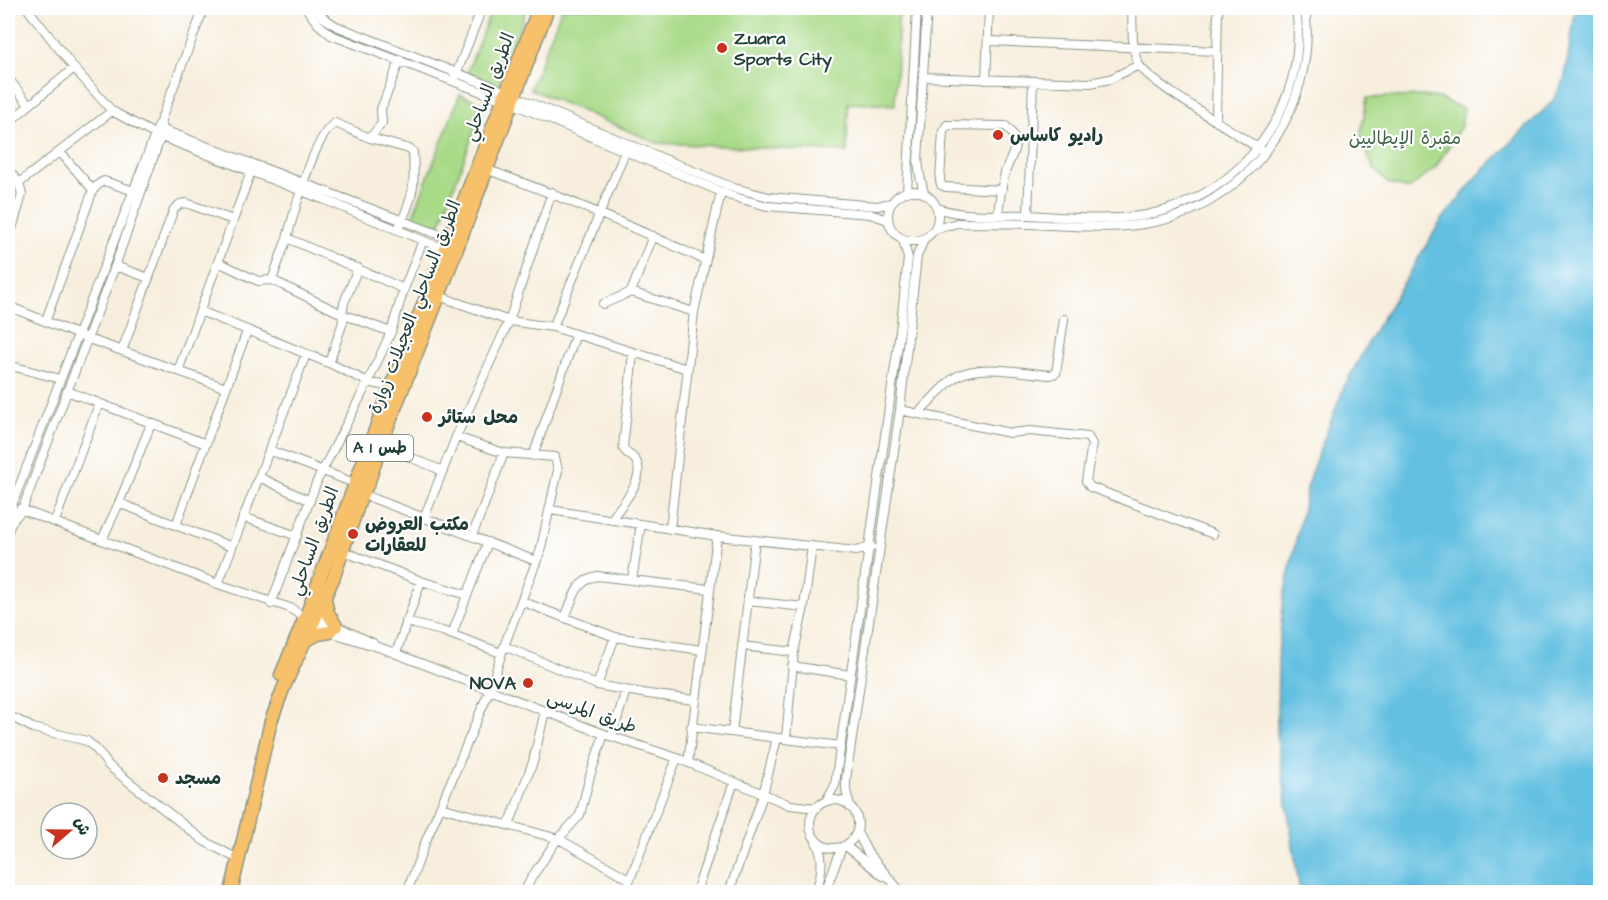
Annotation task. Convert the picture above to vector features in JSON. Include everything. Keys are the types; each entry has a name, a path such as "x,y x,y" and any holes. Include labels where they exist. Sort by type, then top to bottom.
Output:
{"highway":[{"name":"الطريق الساحلي","path":"226,892 256,755 288,656 310,618 354,483 446,243 509,98 539,8"},
{"name":"الطريق الساحلي العجيلات زوارة","path":"231,892 271,721 305,641 310,618 325,599 362,494 368,484 488,170 509,98 548,8"},
{"path":"305,641 333,629 325,599"}],"street":[{"path":"27,8 112,111 252,168 327,196 402,220 446,243"},
{"path":"8,531 12,521 22,510 67,391 82,336 134,191 204,8"},
{"path":"306,8 318,24 331,35 457,73 509,98 759,199 877,206 891,203 908,192 924,193 938,208 939,222 936,229"},
{"path":"316,8 324,18 336,26 392,52 400,60 454,81 509,98"},
{"path":"454,81 482,8"},
{"path":"908,192 917,8"},
{"path":"924,193 918,160 927,8"},
{"path":"986,80 989,8"},
{"path":"1132,8 1134,47 1139,65 1177,95 1266,153"},
{"path":"1216,119 1218,8"},
{"path":"825,892 844,847 855,837 857,831 857,818 850,807 846,779 900,411 916,262 924,240 936,229 957,222 1114,222 1191,200 1219,185 1258,148 1277,120 1297,65 1296,8"},
{"path":"938,208 950,212 1028,215 1144,224 1195,208 1224,193 1266,153 1285,124 1300,87 1307,47 1305,8"},
{"path":"988,41 1217,51"},
{"path":"370,138 382,123 381,109 400,60"},
{"path":"923,77 1033,82 1100,82 1139,65"},
{"path":"8,123 75,68"},
{"path":"8,78 29,105"},
{"path":"1028,215 1033,82"},
{"path":"13,179 60,152 112,111"},
{"path":"272,280 322,137 333,123 339,123 370,138 413,152 412,194 398,229"},
{"path":"998,214 1006,169 1015,154 1016,146 1010,130 1006,126 947,125 943,131 941,185 1002,190"},
{"path":"12,521 10,504 60,379 115,266 157,130"},
{"path":"627,147 721,192 870,214 888,220"},
{"path":"553,327 627,147"},
{"path":"60,152 93,190"},
{"path":"178,370 252,168"},
{"path":"8,169 21,203 8,242"},
{"path":"488,170 552,192 705,260"},
{"path":"46,320 93,190 104,182 134,191"},
{"path":"424,518 456,437 509,321 552,192"},
{"path":"670,529 694,312 721,192"},
{"path":"327,196 423,240 446,243"},
{"path":"891,203 888,220 896,235 903,240 914,242 924,240"},
{"path":"122,351 174,209 180,204 193,204 233,220"},
{"path":"632,292 653,236"},
{"path":"287,238 404,289"},
{"path":"272,604 323,471 391,332 404,289 423,240"},
{"path":"816,892 821,878 821,854 811,834 810,823 816,808 826,801 835,785 904,301 908,258 903,240"},
{"path":"218,262 258,281 272,280 342,315 391,332"},
{"path":"115,266 149,278"},
{"path":"329,363 344,322 342,315 358,268"},
{"path":"603,304 632,292 694,312"},
{"path":"440,296 509,321 553,327 687,369"},
{"path":"8,306 82,336 226,388"},
{"path":"200,311 329,363 368,382 391,387"},
{"path":"917,414 955,378 972,372 987,369 1050,375 1056,373 1064,319"},
{"path":"176,525 247,331"},
{"path":"533,456 576,334"},
{"path":"611,520 634,489 638,469 636,461 623,448 633,353"},
{"path":"218,584 306,354"},
{"path":"8,365 60,379"},
{"path":"67,391 206,444"},
{"path":"55,521 99,404"},
{"path":"900,411 1010,433 1030,431 1088,437 1092,444 1086,481 1090,487 1213,534"},
{"path":"102,540 151,424"},
{"path":"407,892 490,689 536,561 550,510 558,462 555,457 504,453 456,437"},
{"path":"381,445 443,471"},
{"path":"269,450 354,483"},
{"path":"472,536 504,453"},
{"path":"259,477 310,501"},
{"path":"362,494 536,561"},
{"path":"119,503 232,548"},
{"name":"طريق المرسى","path":"10,504 218,584 289,608 333,629 608,735 677,758 790,805 804,814 810,823"},
{"path":"550,510 717,536 860,551 880,548"},
{"path":"243,517 297,536"},
{"path":"632,580 641,524"},
{"path":"688,763 694,700 717,536"},
{"path":"732,732 755,540"},
{"path":"452,634 488,542"},
{"path":"786,738 792,666 804,606 812,546"},
{"path":"342,551 421,581 467,595"},
{"path":"565,618 575,593 585,579 597,576 710,589"},
{"path":"396,653 421,581"},
{"path":"748,601 804,606"},
{"path":"521,602 615,637 701,650"},
{"path":"406,622 503,649 597,685 694,700"},
{"path":"597,685 615,637"},
{"path":"742,646 794,652"},
{"path":"792,666 850,675"},
{"path":"524,892 559,839 580,815 590,776 626,690"},
{"path":"509,825 533,762 545,711"},
{"path":"8,715 33,728 87,741 109,766 126,780 204,841 234,857"},
{"path":"691,727 841,746"},
{"path":"729,892 763,795 777,738"},
{"path":"625,892 677,758"},
{"path":"696,892 734,782"},
{"path":"826,801 843,802 850,807"},
{"name":"طريق المرسى","path":"790,805 816,808"},
{"path":"440,807 559,839 629,879"},
{"path":"857,831 868,853 901,892"},
{"path":"815,841 823,847 833,849 844,847 901,892"}],"green space":[{"path":"492,8 527,8 498,84 467,73"},
{"name":"Zuara Sports City","path":"562,8 899,8 895,105 848,103 847,152 657,143 530,89"},
{"path":"460,94 484,104 439,228 412,218"},
{"name":"مقبرة الإيطاليين","path":"1424,96 1438,98 1464,109 1461,126 1436,167 1409,189 1387,183 1373,167 1360,138 1367,98"}],"water":[{"path":"1576,8 1600,8 1600,892 1300,892 1277,738 1278,654 1284,596 1310,475 1344,387 1376,328 1441,221 1476,178 1552,102 1564,81"}],"place":[{"name":"Zuara Sports City","path":"722,48"},
{"name":"راديو كاساس","path":"998,135"},
{"name":"محل ستائر","path":"427,417"},
{"name":"مكتب العروض للعقارات","path":"353,534"},
{"name":"NOVA","path":"528,683"},
{"name":"مسجد","path":"163,778"}]}
